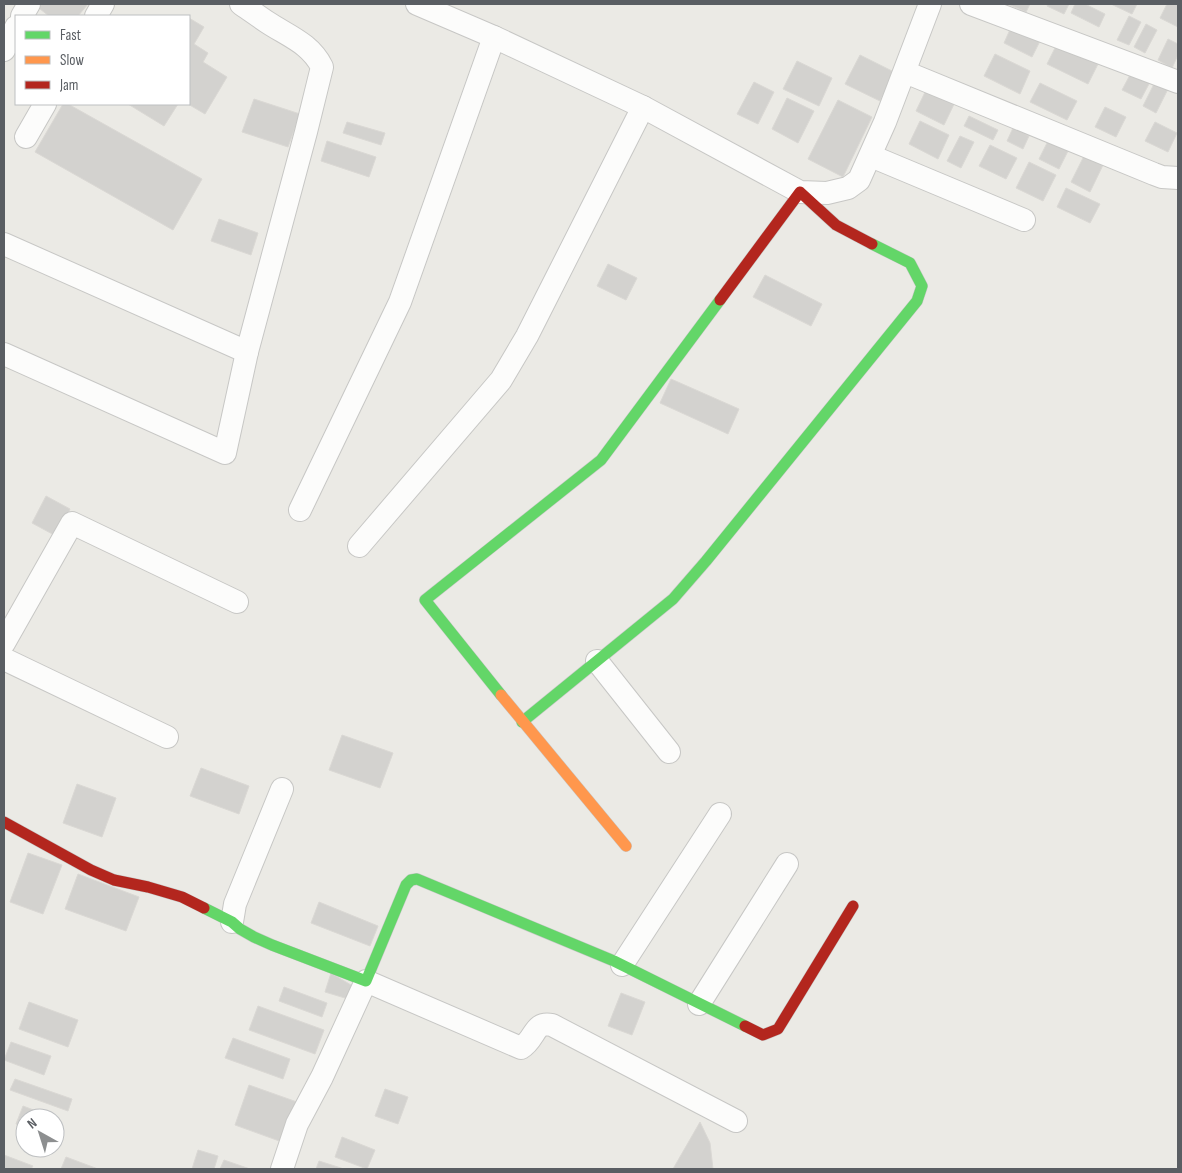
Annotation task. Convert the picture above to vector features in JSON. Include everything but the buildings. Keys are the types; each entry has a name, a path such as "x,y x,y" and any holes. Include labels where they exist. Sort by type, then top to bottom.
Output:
{"street":[{"path":"23,15 29,4"},
{"path":"97,15 103,4"},
{"path":"4,354 225,453 248,352 322,67 316,56 304,44 241,4"},
{"path":"417,4 494,37 643,107 800,192 836,225 910,263 922,286 917,301 872,358 673,599 522,722"},
{"path":"800,192 827,194 848,188 859,180 871,156 905,72 930,4"},
{"path":"971,4 1178,82"},
{"path":"4,50 15,29"},
{"path":"300,510 400,302 494,37"},
{"path":"905,72 1154,174 1162,177 1178,178"},
{"path":"26,137 44,105"},
{"path":"359,546 501,380 526,336 643,107"},
{"path":"871,156 1024,220"},
{"path":"626,846 522,722 425,600 601,460 800,192"},
{"path":"4,244 248,352"},
{"path":"4,643 72,523 237,602"},
{"path":"4,659 167,737"},
{"path":"597,661 670,752"},
{"path":"232,922 235,904 282,789"},
{"path":"622,965 720,814"},
{"path":"4,822 99,874 114,880 182,897 232,922 238,929 275,946 366,981 521,1048 528,1042 540,1024 552,1025 736,1121"},
{"path":"699,1004 787,864"},
{"path":"282,1169 297,1124 322,1077 366,981 406,885 413,879 425,882 622,965 763,1035 778,1030 853,906"}],"traffic: fast":[{"path":"522,722 673,599 917,301 922,286 910,263 872,244"},
{"path":"501,695 425,600 601,460 720,300"},
{"path":"204,908 232,922 254,937 366,981 406,885 411,880 417,879 614,961 745,1026"}],"traffic: slow":[{"path":"501,695 626,846"}],"traffic: jam":[{"path":"720,300 800,192 836,225 872,244"},
{"path":"4,822 91,870 114,880 182,897 204,908"},
{"path":"745,1026 763,1035 778,1029 853,906"}]}
